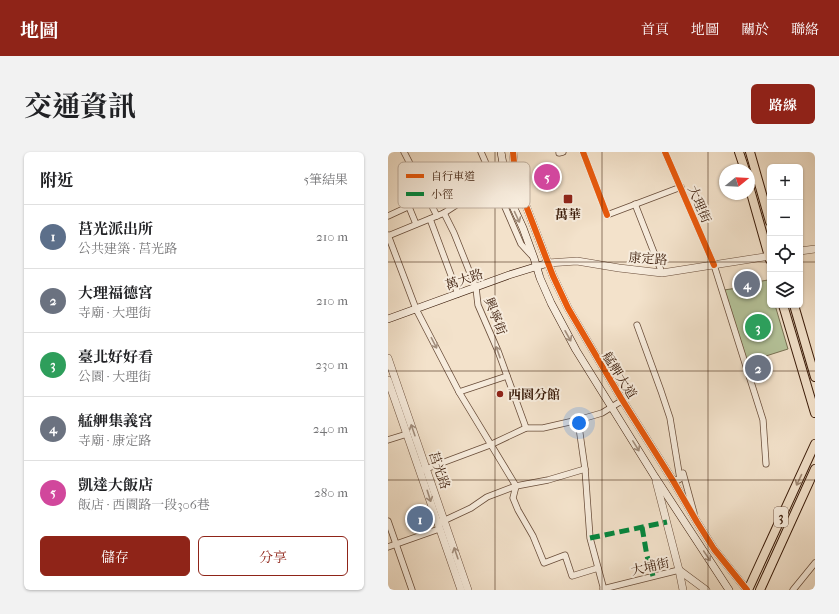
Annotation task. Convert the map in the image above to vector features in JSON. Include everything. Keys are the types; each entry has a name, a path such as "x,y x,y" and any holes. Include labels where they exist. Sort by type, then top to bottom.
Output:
{"main road":[{"name":"艋舺大道","path":"501,152 502,162"},
{"name":"艋舺大道","path":"513,152 514,162"},
{"path":"739,152 742,164"},
{"path":"750,152 767,212"},
{"path":"753,200 767,247"},
{"name":"艋舺大道","path":"514,208 551,304 576,350 655,477 730,590"},
{"name":"艋舺大道","path":"527,208 548,263 568,308 585,339 714,549 747,590"},
{"path":"803,251 815,249"},
{"name":"康定路","path":"548,263 577,261 662,274 767,257"},
{"name":"萬大路","path":"388,319 548,263"},
{"path":"784,308 815,413"},
{"path":"795,308 815,377"},
{"name":"莒光路","path":"388,358 461,590"},
{"name":"莒光路","path":"388,380 407,434 423,470"},
{"name":"3","path":"747,590 815,444"},
{"name":"3","path":"760,590 815,469"},
{"path":"655,477 683,590"},
{"name":"莒光路","path":"441,524 468,590"},
{"path":"679,570 706,590"}],"street":[{"path":"404,152 409,162"},
{"name":"艋舺大道","path":"481,152 486,162"},
{"path":"559,152 563,152"},
{"path":"583,152 606,215 681,187"},
{"name":"大理街","path":"665,152 714,265 763,420 766,464"},
{"path":"635,204 662,274"},
{"path":"388,216 406,208"},
{"path":"408,208 416,224"},
{"path":"433,208 437,216"},
{"path":"450,208 437,216 388,236 416,308 459,392 516,486 513,498 533,536 544,563 565,555 572,576 598,568"},
{"name":"艋舺大道","path":"505,208 521,244 534,258"},
{"name":"興寧街","path":"444,212 476,288 478,305 507,376 526,428"},
{"path":"430,219 458,294"},
{"path":"637,325 671,423 680,479 672,479"},
{"path":"459,392 507,376"},
{"path":"423,470 490,445 526,428 543,428 578,420 602,413 623,400"},
{"path":"578,420 585,469 590,538 604,589"},
{"path":"388,440 407,434"},
{"path":"676,454 681,464 697,522"},
{"path":"388,547 441,524 471,508 487,497 516,486 548,480 585,469"},
{"path":"388,521 412,590"},
{"path":"793,590 815,563"},
{"name":"大埔街","path":"604,589 679,570"}],"green space":[{"path":"767,280 767,308 776,308 788,349 747,362 724,290 744,287 746,298 753,297 750,283"}],"marked path":[{"path":"590,538 667,522"},
{"path":"642,527 647,556 653,576"}],"cycle path":[{"path":"513,152 514,162"},
{"path":"583,152 607,215"},
{"path":"665,152 714,265"},
{"path":"527,208 553,276 568,308 621,398 714,549 747,590"}],"place":[{"name":"凱達大飯店","path":"547,177"},
{"name":"萬華","path":"568,199"},
{"name":"艋舺集義宮","path":"747,284"},
{"name":"臺北好好看","path":"758,327"},
{"name":"大理福德宮","path":"758,368"},
{"name":"西園分館","path":"500,394"},
{"name":"莒光派出所","path":"420,519"}]}
